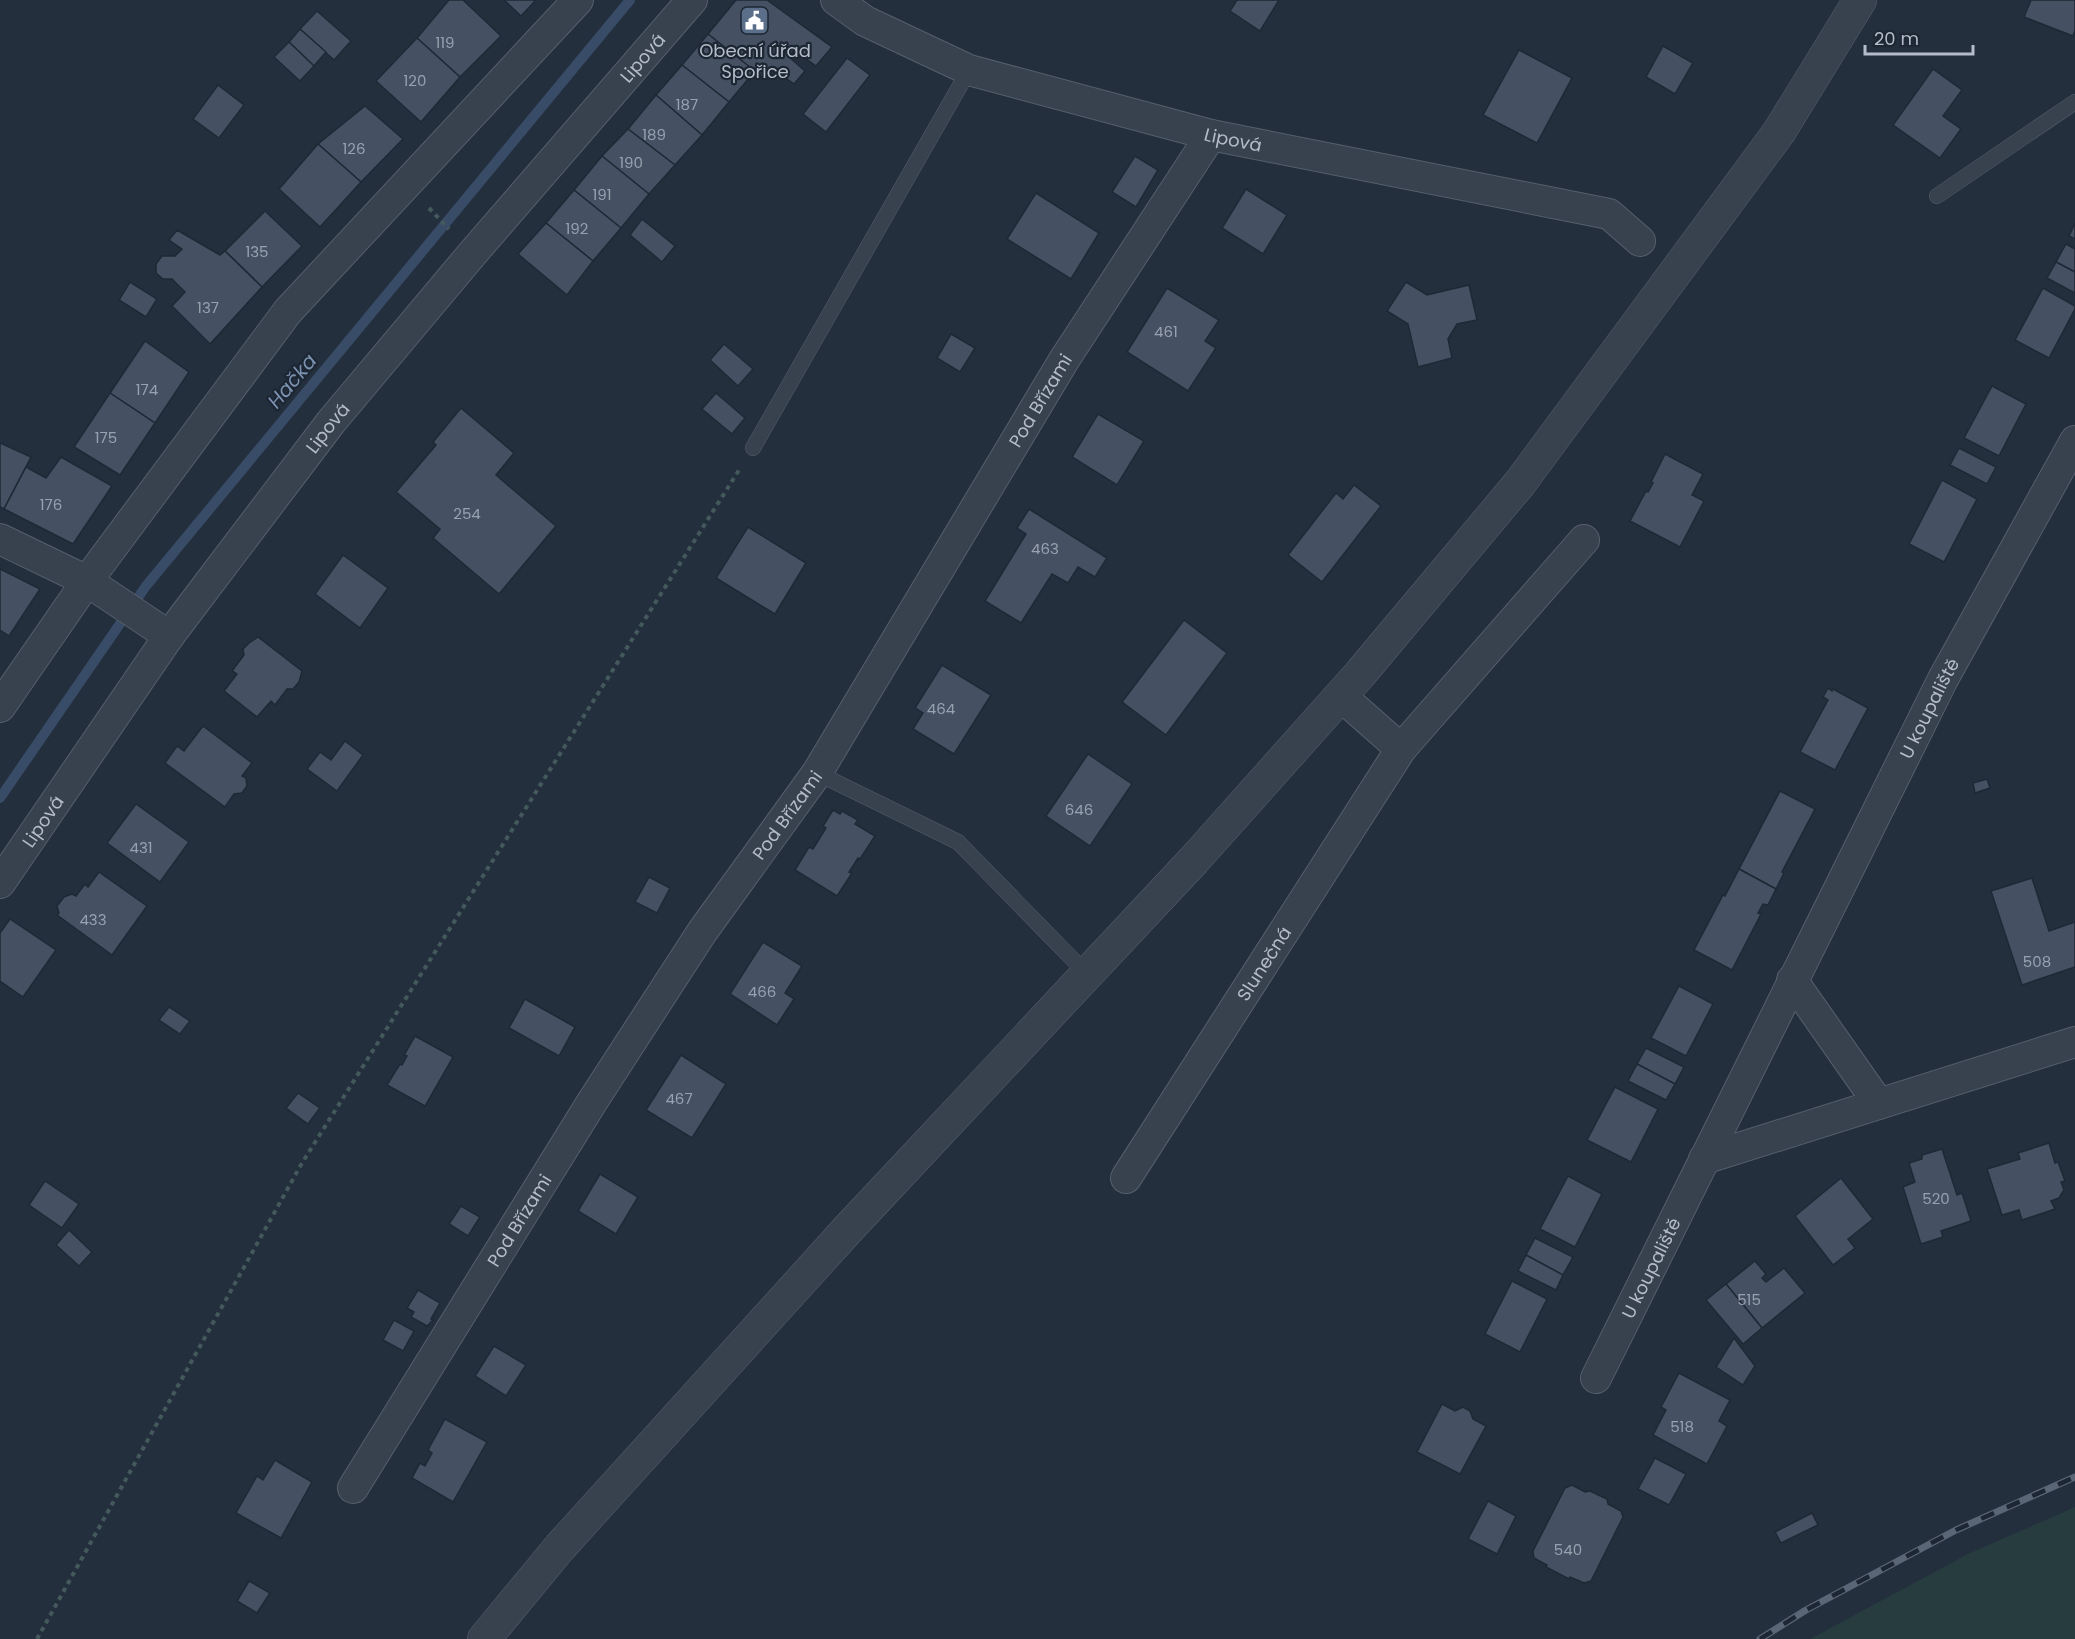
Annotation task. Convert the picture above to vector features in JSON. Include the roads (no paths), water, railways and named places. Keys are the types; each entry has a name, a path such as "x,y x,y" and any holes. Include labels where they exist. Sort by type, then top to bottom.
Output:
{"street":[{"path":"0,707 87,581 288,311 578,0"},
{"name":"Lipová","path":"0,883 169,636 331,422 472,254 692,0"},
{"name":"Lipová","path":"836,0 865,21 969,70 1212,135 1609,214 1640,241"},
{"path":"484,1639 560,1547 841,1237 1194,861 1341,696 1520,483 1779,132 1860,0"},
{"name":"Pod Břízami","path":"353,1488 592,1102 695,942 817,773 1064,360 1212,135"},
{"name":"U koupaliště","path":"1596,1378 1943,679 2075,441"},
{"path":"0,539 87,581 169,636"},
{"name":"Slunečná","path":"1126,1178 1401,748 1584,540"},
{"path":"1341,696 1401,748"},
{"path":"1792,980 1879,1104"},
{"path":"1704,1159 2075,1042"}],"lane":[{"path":"753,448 969,70"},
{"path":"1937,196 2075,102"},
{"path":"817,773 958,842 1087,974"}],"waterway":[{"name":"Hačka","path":"0,798 146,586 630,0"}],"railway":[{"path":"1760,1639 1806,1610 1956,1530 2075,1477"}],"place":[{"name":"Obecní úřad Spořice","path":"755,21"}]}
